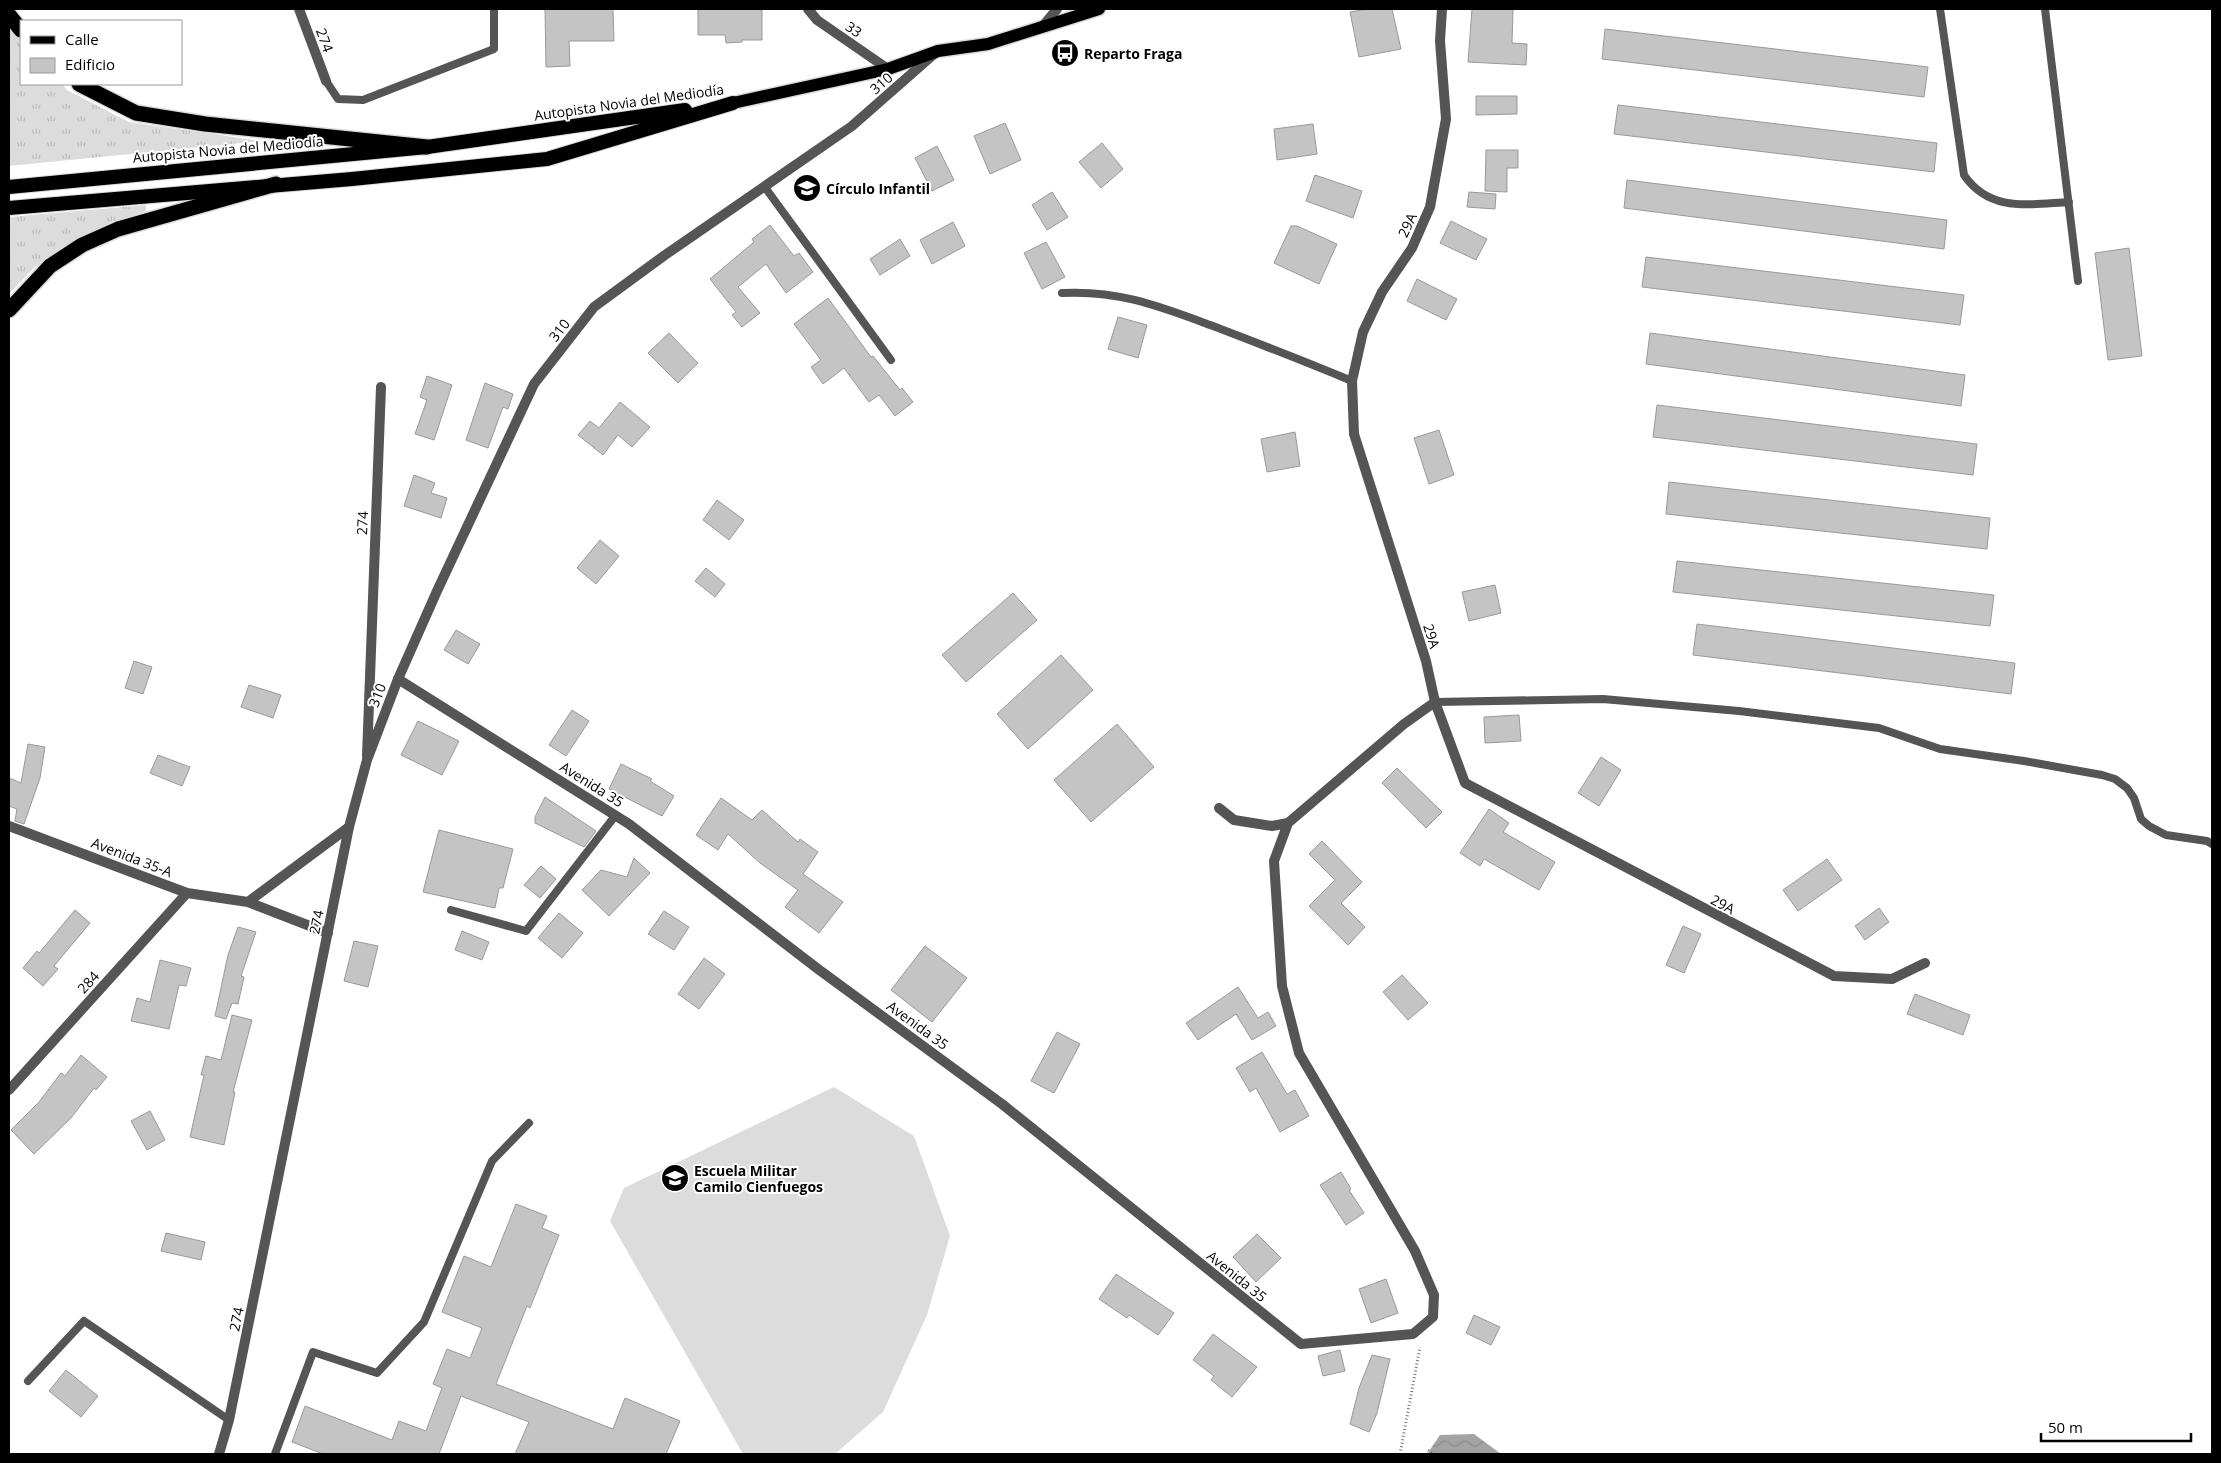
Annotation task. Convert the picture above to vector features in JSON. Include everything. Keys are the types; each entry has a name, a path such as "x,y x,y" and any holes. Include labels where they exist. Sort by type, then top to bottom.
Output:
{"highway":[{"path":"9,15 20,29"},
{"path":"81,85 136,113 205,124 427,147"},
{"name":"Autopista Novia del Mediodía","path":"9,186 427,147 733,103"},
{"name":"Autopista Novia del Mediodía","path":"9,208 352,179 547,159 733,103"},
{"path":"9,310 50,266 82,245 118,229 276,184"}],"main road":[{"path":"733,103 888,69 938,51 988,44 1099,9"}],"street":[{"name":"274","path":"299,9 326,81"},
{"name":"33","path":"808,9 817,20 888,69"},
{"path":"1044,26 1056,9"},
{"name":"29A","path":"1442,9 1440,41 1446,119 1430,207 1412,248 1382,292 1363,332 1352,381 1354,434 1426,661 1435,702 1465,783 1834,976 1892,979 1925,963"},
{"name":"310","path":"367,760 398,679 441,582 534,384 594,307 665,255 852,126 938,51"},
{"name":"274","path":"219,1454 229,1420 349,827 367,760 381,387"},
{"name":"Avenida 35","path":"398,679 629,824 818,969 1002,1104 1301,1344 1413,1334 1424,1324"},
{"path":"1424,1324 1433,1317 1434,1295 1415,1251 1299,1053 1282,986 1274,861 1288,823 1404,724 1435,702"},
{"path":"1219,808 1234,820 1272,826 1288,823"},
{"name":"Avenida 35-A","path":"9,826 187,893 248,902 328,933"},
{"path":"248,902 349,827"},
{"name":"284","path":"9,1090 187,893"}],"lane":[{"path":"326,81 338,99 363,100 494,49 494,9"},
{"path":"1940,9 1964,175 1986,196 2014,205 2069,202"},
{"path":"2045,9 2078,281"},
{"path":"764,186 892,360"},
{"path":"1062,293 1108,293 1158,306 1264,345 1352,381"},
{"path":"1435,702 1603,699 1739,711 1879,728 1940,749 2024,761 2116,779 2130,793 2141,819 2149,826 2166,835 2207,841 2212,844"},
{"path":"451,910 526,931 615,816"},
{"path":"275,1454 313,1352 377,1373 424,1322 492,1161 529,1123"},
{"path":"28,1381 84,1321 229,1420"}],"path":[{"path":"1400,1454 1424,1324"},
{"path":"1428,1450 1434,1454"}],"green space":[{"path":"9,25 20,38 20,85 63,85 67,90 129,122 262,141 9,166"},
{"path":"146,205 146,211 91,232 35,267 9,294 9,217"},
{"path":"834,1087 914,1136 950,1236 927,1315 883,1412 835,1454 743,1454 610,1221 624,1188"}],"water":[{"path":"1474,1434 1501,1454 1427,1454 1440,1435"}],"building":[{"path":"545,9 613,9 614,41 569,41 570,66 546,67"},
{"path":"698,9 762,9 762,40 742,40 742,42 726,43 725,35 698,35"},
{"path":"1368,9 1392,9 1401,49 1359,57 1350,12"},
{"path":"1472,9 1513,9 1512,43 1527,44 1526,65 1468,62"},
{"path":"1605,29 1928,67 1924,97 1602,59"},
{"path":"1476,96 1517,96 1517,114 1476,115"},
{"path":"1618,105 1937,143 1934,172 1614,134"},
{"path":"1005,123 1021,160 990,174 974,136"},
{"path":"1313,124 1317,154 1277,160 1274,129"},
{"path":"1102,143 1123,169 1101,188 1079,162"},
{"path":"937,146 954,180 932,191 915,158"},
{"path":"1486,150 1518,150 1518,168 1507,168 1507,192 1485,191"},
{"path":"1315,175 1362,191 1353,218 1306,201"},
{"path":"1627,180 1947,220 1944,249 1624,208"},
{"path":"1052,192 1068,217 1047,230 1032,205"},
{"path":"1469,192 1496,194 1495,209 1467,207"},
{"path":"1451,221 1487,239 1476,260 1440,243"},
{"path":"953,222 965,246 932,264 920,240"},
{"path":"770,225 794,256 799,253 813,272 786,293 766,264 738,287 760,313 742,327 732,315 736,312 710,279 754,242 752,239"},
{"path":"1291,226 1297,226 1337,244 1319,284 1274,263"},
{"path":"900,239 910,256 880,275 870,259"},
{"path":"1046,242 1065,277 1042,289 1024,253"},
{"path":"2129,248 2142,356 2108,360 2095,253"},
{"path":"1646,257 1964,295 1960,325 1642,287"},
{"path":"1417,279 1457,299 1446,320 1407,301"},
{"path":"828,298 871,357 873,356 900,390 902,388 913,402 895,416 879,395 869,402 844,368 823,384 811,367 821,360 794,324"},
{"path":"1118,317 1147,325 1138,358 1108,349"},
{"path":"669,333 698,363 678,383 648,353"},
{"path":"1650,333 1965,375 1961,406 1646,364"},
{"path":"427,376 452,385 434,440 415,434 427,400 420,397"},
{"path":"485,383 513,394 508,409 503,407 488,448 466,440"},
{"path":"620,402 650,427 632,447 618,435 603,455 578,435 590,421 599,428"},
{"path":"1657,405 1977,444 1973,475 1653,437"},
{"path":"1439,430 1454,475 1429,484 1414,438"},
{"path":"1295,432 1300,466 1267,472 1261,439"},
{"path":"414,475 435,483 431,493 447,498 441,518 404,506"},
{"path":"1669,482 1990,518 1987,549 1666,514"},
{"path":"717,500 744,520 729,540 703,520"},
{"path":"600,540 619,556 596,584 577,568"},
{"path":"1677,561 1994,595 1990,626 1673,592"},
{"path":"706,568 725,584 715,597 695,581"},
{"path":"1495,585 1501,613 1469,621 1462,592"},
{"path":"1013,593 1037,620 966,682 942,655"},
{"path":"1697,624 2015,663 2011,694 1693,655"},
{"path":"456,630 480,644 468,664 444,650"},
{"path":"1061,655 1093,690 1028,749 997,714"},
{"path":"134,661 152,667 143,694 125,688"},
{"path":"249,685 281,695 273,718 241,707"},
{"path":"572,710 589,721 566,756 549,745"},
{"path":"1519,715 1521,741 1485,743 1484,717"},
{"path":"418,721 459,741 442,775 401,755"},
{"path":"1117,724 1154,767 1091,822 1054,780"},
{"path":"28,744 45,747 40,778 24,824 15,821 17,809 9,806 9,778 21,783"},
{"path":"158,755 190,767 182,786 150,773"},
{"path":"1601,757 1621,770 1599,806 1578,793"},
{"path":"621,764 652,779 650,781 674,796 662,816 609,789"},
{"path":"1397,768 1442,812 1426,828 1382,783"},
{"path":"545,797 596,831 584,847 535,823 535,817"},
{"path":"721,798 752,820 762,810 798,842 800,839 818,852 803,874 843,902 819,933 785,907 798,890 760,863 728,834 718,850 696,835"},
{"path":"1489,809 1509,823 1503,832 1555,862 1539,890 1484,859 1480,866 1460,853"},
{"path":"439,830 513,849 503,888 499,888 495,908 423,892"},
{"path":"1322,841 1362,882 1341,903 1365,927 1348,945 1309,906 1335,880 1309,854"},
{"path":"634,858 650,873 609,916 582,890 601,870 627,877"},
{"path":"1827,859 1842,880 1798,911 1783,890"},
{"path":"541,866 556,879 540,898 524,885"},
{"path":"1879,908 1889,922 1865,940 1855,926"},
{"path":"75,910 90,923 54,966 58,969 43,986 23,968 37,951 39,953"},
{"path":"664,911 689,927 674,950 648,934"},
{"path":"559,913 583,933 562,958 538,938"},
{"path":"1683,926 1701,934 1684,973 1666,965"},
{"path":"238,927 256,932 241,976 244,977 238,1004 232,1003 226,1019 215,1016 228,955"},
{"path":"462,931 489,942 482,960 455,950"},
{"path":"354,941 378,946 368,987 344,981"},
{"path":"925,946 967,978 932,1022 891,990"},
{"path":"704,958 725,974 699,1009 678,994"},
{"path":"160,960 191,968 186,986 179,985 169,1029 131,1021 137,998 150,1002"},
{"path":"1402,975 1428,1003 1408,1020 1383,992"},
{"path":"1238,987 1258,1018 1268,1012 1276,1026 1252,1040 1236,1014 1198,1040 1186,1023"},
{"path":"1915,994 1970,1015 1963,1035 1907,1014"},
{"path":"232,1015 252,1020 233,1092 235,1092 224,1145 190,1137 204,1075 201,1075 206,1056 221,1060"},
{"path":"1057,1032 1080,1044 1054,1093 1031,1081"},
{"path":"1262,1052 1287,1094 1295,1090 1309,1116 1280,1132 1256,1088 1250,1092 1236,1068"},
{"path":"81,1055 107,1077 96,1090 94,1088 71,1118 34,1154 11,1130 39,1102 61,1073 65,1076"},
{"path":"150,1111 165,1140 147,1150 131,1121"},
{"path":"1341,1172 1351,1189 1349,1190 1364,1213 1346,1225 1320,1185"},
{"path":"516,1204 547,1216 542,1228 559,1235 530,1308 527,1306 496,1384 613,1429 625,1398 680,1421 666,1454 515,1454 529,1422 461,1396 439,1454 323,1454 292,1442 305,1406 392,1440 399,1421 426,1431 442,1388 433,1384 447,1349 470,1358 482,1328 442,1312 464,1256 491,1267"},
{"path":"166,1233 205,1242 201,1260 161,1251"},
{"path":"1257,1234 1281,1258 1256,1282 1233,1257"},
{"path":"1116,1274 1174,1313 1158,1335 1129,1315 1127,1318 1099,1299"},
{"path":"1386,1279 1398,1313 1371,1323 1359,1289"},
{"path":"1474,1315 1500,1327 1491,1345 1466,1333"},
{"path":"1213,1334 1257,1367 1232,1397 1211,1380 1214,1376 1193,1360"},
{"path":"1340,1350 1345,1371 1323,1376 1318,1356"},
{"path":"1372,1355 1390,1359 1377,1413 1369,1432 1350,1424 1359,1388"},
{"path":"66,1370 98,1396 81,1417 49,1391"}],"place":[{"name":"Reparto Fraga","path":"1065,53"},
{"name":"Círculo Infantil","path":"807,188"},
{"name":"Escuela Militar Camilo Cienfuegos","path":"675,1178"}]}
